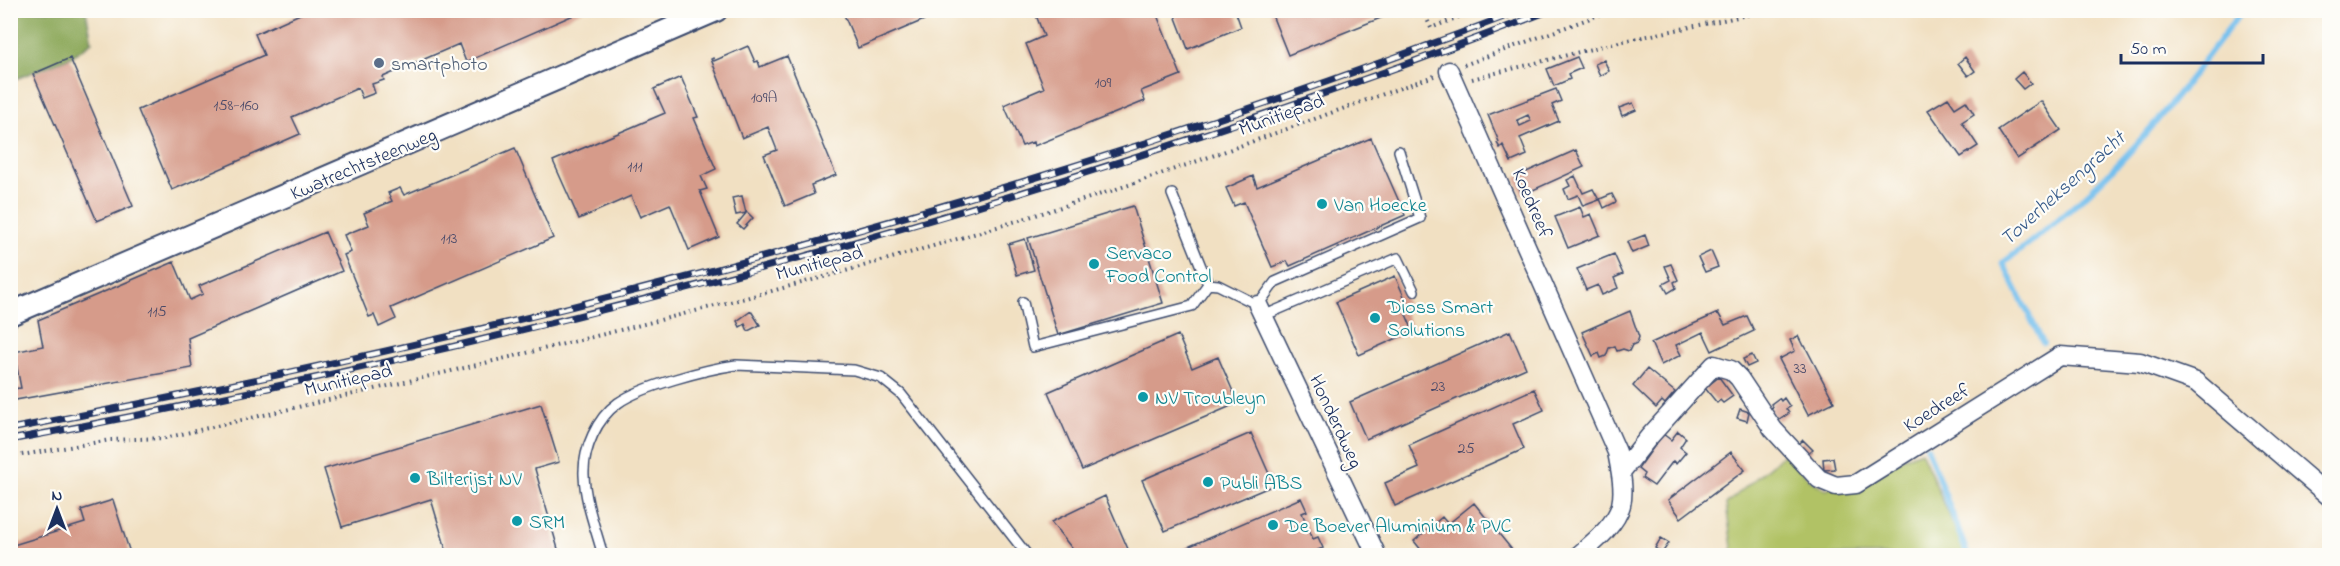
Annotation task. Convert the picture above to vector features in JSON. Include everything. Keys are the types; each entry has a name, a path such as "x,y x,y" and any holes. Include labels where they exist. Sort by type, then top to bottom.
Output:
{"street":[{"name":"Kwatrechtsteenweg","path":"10,314 716,10"},
{"name":"Koedreef","path":"1453,77 1617,452 1621,472"},
{"name":"Honderdweg","path":"1260,310 1377,555"},
{"name":"Koedreef","path":"1621,472 1649,437 1714,365 1731,370 1739,378 1773,429 1818,479 1836,486 1856,484 2060,356 2140,362 2196,382 2330,497"},
{"path":"1578,555 1596,541 1610,524 1621,505 1621,472"}],"lane":[{"path":"1260,310 1275,282 1420,218 1399,151"},
{"path":"1172,194 1208,284"},
{"path":"1260,310 1398,258 1414,291"},
{"path":"1208,284 1218,285 1260,310"},
{"path":"1023,302 1033,347 1192,306 1208,284"},
{"path":"603,555 586,498 584,473 586,449 600,423 617,404 639,392 718,367 736,365 854,370 881,378 900,394 1028,555"}],"path":[{"path":"1423,10 1431,28 1476,10"},
{"name":"Munitiepad","path":"10,457 110,441 165,438 567,343 838,273 1059,208 1453,77 1612,10"},
{"path":"1453,77 1771,10"}],"green space":[{"path":"11,10 86,11 92,42 71,57 11,81"},
{"path":"1921,451 1967,555 1733,555 1726,504 1784,454 1813,482 1826,489"}],"building":[{"path":"309,10 585,10 466,62 459,44 383,77 384,80 372,84 375,93 362,98 358,88 292,117 300,134 172,190 138,110 264,55 255,34"},
{"path":"842,10 936,10 938,14 858,48"},
{"path":"1034,10 1155,10 1181,75 1141,91 1145,101 1034,146 1033,142 1022,146 1004,105 1044,88 1026,44 1044,36"},
{"path":"1173,10 1235,10 1241,27 1188,49"},
{"path":"1270,10 1392,10 1393,13 1288,55"},
{"path":"748,46 755,62 758,61 760,67 787,56 836,175 811,185 814,194 785,206 764,155 777,150 768,127 742,138 711,59 713,58 714,61"},
{"path":"1577,57 1582,68 1568,74 1570,79 1554,86 1547,69"},
{"path":"1965,57 1975,71 1968,76 1958,63"},
{"path":"70,58 133,206 97,221 33,74"},
{"path":"1604,60 1609,71 1600,76 1595,64"},
{"path":"2022,72 2031,83 2023,89 2014,79"},
{"path":"681,77 698,117 694,118 716,169 701,176 707,189 700,191 719,237 689,250 670,204 640,217 631,196 579,219 553,161 665,113 654,89"},
{"path":"1556,89 1561,101 1552,105 1559,121 1520,138 1527,155 1511,162 1503,145 1500,148 1497,143 1499,142 1488,115","holes":["1528,115 1531,121 1520,126 1517,120"]},
{"path":"1948,98 1955,108 1966,101 1974,114 1962,122 1978,146 1961,157 1928,110"},
{"path":"2041,101 2061,130 2017,159 1998,130"},
{"path":"1633,103 1636,110 1622,116 1619,108"},
{"name":"Van Hoecke","path":"1371,138 1405,215 1290,266 1287,261 1272,267 1244,202 1234,206 1226,188 1253,176 1257,187"},
{"path":"515,148 553,238 391,308 396,319 379,327 374,315 369,317 344,255 351,252 344,235 369,225 364,213 392,201 388,193 400,188 404,195"},
{"path":"1576,150 1584,167 1522,195 1515,177"},
{"path":"1575,176 1583,193 1593,189 1599,200 1583,206 1578,195 1568,199 1564,189 1570,186 1567,180"},
{"path":"1612,194 1616,202 1604,208 1600,199"},
{"path":"742,196 746,213 736,215 732,198"},
{"name":"Servaco Food Control","path":"1133,206 1163,303 1058,335 1028,238"},
{"path":"1580,207 1584,217 1591,214 1600,235 1568,248 1555,217"},
{"path":"747,212 753,218 743,229 737,224"},
{"path":"325,232 342,271 188,338 192,368 10,401 10,389 21,388 14,352 43,346 38,320 174,262 190,300 203,294 199,286"},
{"path":"1645,235 1649,246 1632,253 1627,242"},
{"path":"1025,239 1034,270 1017,275 1008,244"},
{"path":"1711,251 1718,267 1705,272 1698,257"},
{"path":"1614,254 1623,274 1614,278 1618,288 1602,295 1598,285 1586,290 1577,269"},
{"path":"1671,264 1678,280 1674,282 1676,288 1668,293 1663,284 1671,280 1665,266"},
{"name":"Dioss Smart Solutions","path":"1395,276 1407,303 1402,305 1413,331 1359,355 1336,302"},
{"path":"751,311 760,325 748,331 745,324 740,327 737,321"},
{"path":"1630,311 1639,337 1637,343 1632,345 1629,351 1623,349 1617,351 1615,346 1609,348 1606,356 1601,358 1599,353 1593,356 1582,332"},
{"path":"1718,313 1725,325 1747,316 1754,331 1712,351 1703,332 1676,345 1681,355 1661,365 1651,343"},
{"path":"1510,331 1526,368 1366,439 1350,402"},
{"name":"NV Troubleyn","path":"1178,335 1192,368 1218,357 1238,403 1082,470 1048,392"},
{"path":"1798,336 1834,402 1808,415 1779,359 1795,351 1790,340"},
{"path":"1752,355 1756,363 1747,367 1743,359"},
{"path":"1647,369 1675,392 1665,404 1662,401 1656,408 1633,386"},
{"path":"1719,377 1733,396 1723,403 1720,400 1717,403 1705,388"},
{"path":"1534,389 1544,410 1513,424 1524,449 1395,506 1385,483 1419,468 1409,445"},
{"path":"1779,398 1781,401 1784,398 1790,407 1786,409 1789,413 1778,421 1769,409 1773,407 1771,404"},
{"name":"Bilterijst NV","path":"541,404 559,462 535,469 560,556 448,556 431,499 342,527 324,469"},
{"path":"1740,409 1749,412 1747,421 1737,418"},
{"path":"1678,431 1686,438 1680,447 1686,452 1676,464 1673,461 1654,486 1642,478 1644,474 1638,469 1663,434 1671,440"},
{"name":"Publi ABS","path":"1251,433 1274,485 1165,531 1142,480"},
{"path":"1803,440 1813,450 1806,456 1797,446"},
{"path":"1731,452 1745,470 1681,518 1668,500"},
{"path":"1833,458 1835,469 1824,470 1823,459"},
{"path":"1105,496 1131,556 1078,556 1051,522"},
{"name":"De Boever Aluminium & PVC","path":"1301,498 1307,511 1302,513 1313,539 1318,537 1323,548 1318,550 1321,556 1167,556"},
{"path":"113,500 131,556 12,556 10,546 85,523 81,510"},
{"path":"1474,503 1517,556 1426,556 1414,541 1442,517 1448,524"},
{"path":"1661,538 1669,543 1662,553 1655,548"}],"waterway":[{"name":"Toverheksengracht","path":"2043,343 2003,263 2061,217 2116,166 2161,116 2243,10"},
{"name":"Toverheksengracht","path":"1927,447 1968,556"}],"railway":[{"path":"10,429 203,391 395,349 775,254 964,200 1151,141 1337,78 1522,10"},
{"path":"10,440 207,401 403,358 598,311 791,260 982,205 1173,145 1363,80 1551,10"}],"place":[{"name":"smartphoto","path":"379,63"},
{"name":"Van Hoecke","path":"1322,204"},
{"name":"Servaco Food Control","path":"1094,264"},
{"name":"Dioss Smart Solutions","path":"1375,318"},
{"name":"NV Troubleyn","path":"1143,397"},
{"name":"Bilterijst NV","path":"415,478"},
{"name":"Publi ABS","path":"1208,482"},
{"name":"SRM","path":"517,521"},
{"name":"De Boever Aluminium & PVC","path":"1273,525"}]}
